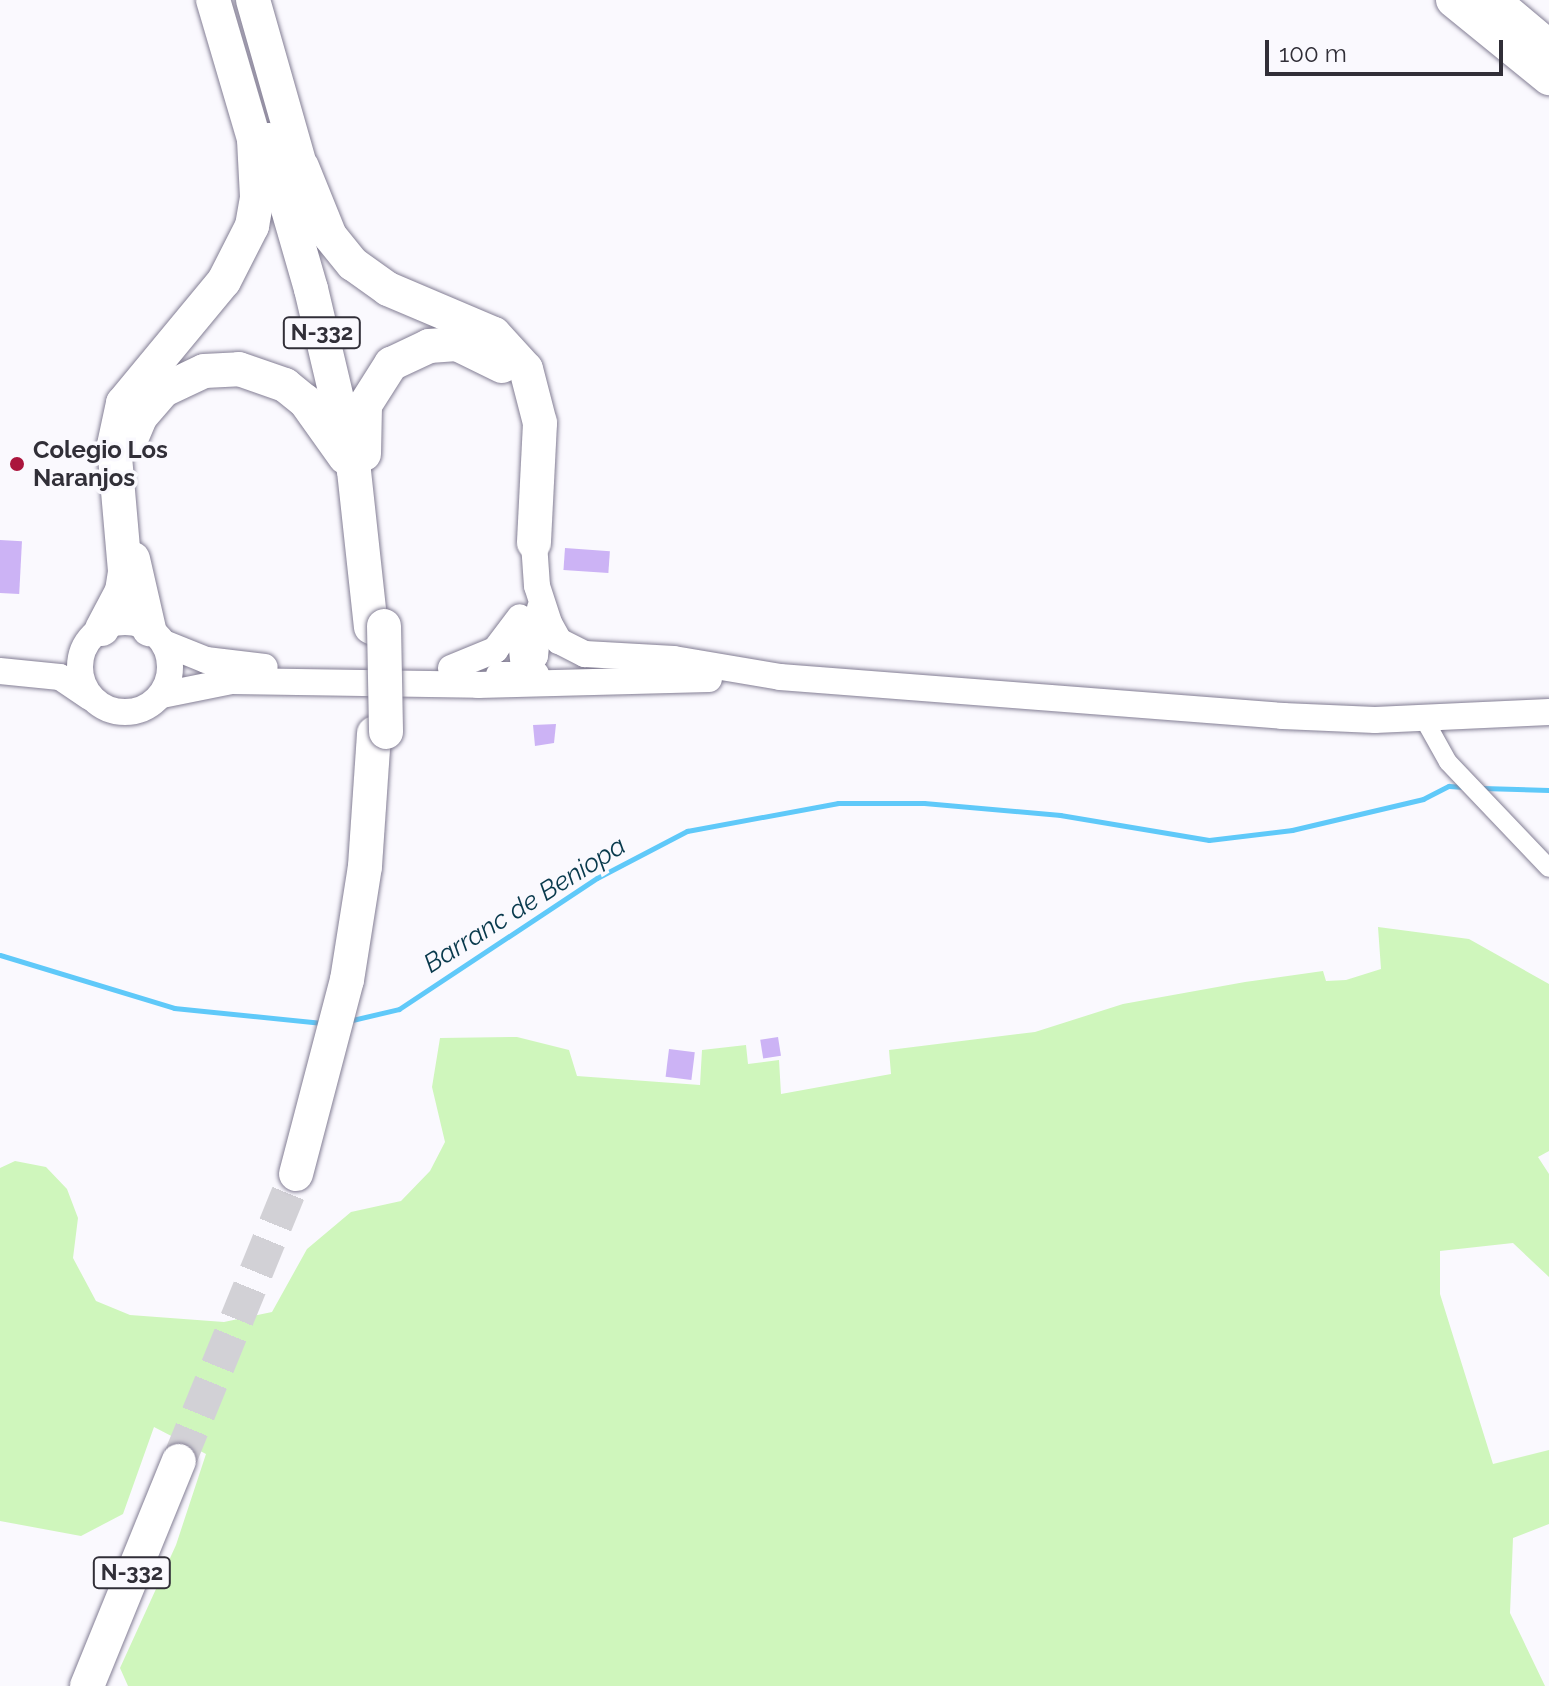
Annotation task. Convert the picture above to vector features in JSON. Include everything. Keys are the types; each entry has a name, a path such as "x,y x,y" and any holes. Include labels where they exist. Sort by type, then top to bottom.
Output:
{"highway":[{"path":"213,0 281,150 350,349 362,432 378,626"},
{"name":"N-332","path":"226,0 281,150 284,197 354,471 378,626 380,732 371,866 346,1037 330,1059 296,1174"},
{"path":"253,0 281,150 330,236 353,264 388,289 494,334 518,356 534,384 540,423 534,543"},
{"path":"1453,0 1549,78"},
{"path":"1493,0 1549,47"},
{"path":"95,635 122,591 125,571 114,445 123,403 224,281 252,226 257,197 281,150"},
{"path":"362,432 369,393 391,364 429,346 457,344 502,367 526,404 537,438"},
{"path":"157,636 135,571 125,477 141,416 164,390 212,370 239,369 267,376 305,401 354,471"},
{"name":"N-332","path":"87,1686 179,1461"}],"street":[{"path":"162,695 280,677 517,675 528,668 538,648 540,600 534,543"},
{"path":"534,543 519,621 520,646 532,674 648,674 662,679"},
{"path":"540,600 559,641 571,649 674,659 685,665"},
{"path":"451,668 495,650 519,621"},
{"path":"6,670 60,656 125,622 206,660 254,667 685,665 780,677 1283,716 1424,719 1549,712"},
{"path":"90,697 80,669 95,635"},
{"path":"6,670 60,677 100,706 126,713 152,705 162,695 171,669 157,636"},
{"path":"252,682 478,685 780,677"},
{"path":"1424,719 1448,762 1549,868"}],"green space":[{"path":"1378,927 1469,939 1549,984 1549,1151 1538,1157 1549,1174 1549,1277 1513,1243 1440,1251 1440,1294 1493,1464 1549,1450 1549,1524 1513,1538 1510,1613 1545,1686 128,1686 120,1668 176,1545 206,1454 154,1427 123,1514 81,1536 0,1521 0,1168 15,1161 46,1167 67,1189 78,1218 73,1258 96,1301 130,1315 224,1322 272,1312 307,1249 351,1212 401,1201 430,1171 445,1142 432,1087 440,1038 517,1037 569,1050 577,1076 700,1085 702,1050 746,1045 748,1064 779,1060 781,1094 891,1074 889,1050 1035,1032 1123,1004 1245,982 1323,971 1326,981 1346,980 1381,969"}],"building":[{"path":"0,540 22,541 19,594 0,593"},
{"path":"565,548 610,551 608,573 563,570"},
{"path":"556,724 554,743 535,746 533,725"},
{"path":"778,1037 781,1056 763,1059 760,1040"},
{"path":"669,1049 695,1052 691,1080 666,1077"}],"waterway":[{"name":"Barranc de Beniopa","path":"348,1021 399,1009 597,878 687,831 838,803 924,803 1060,815 1209,840 1292,830 1423,799 1449,786 1464,787"},
{"name":"Barranc de Beniopa","path":"1482,788 1549,790"},
{"name":"Barranc de Beniopa","path":"0,955 174,1008 322,1023"}],"tunnel":[{"path":"179,1461 296,1174"}],"place":[{"name":"Colegio Los Naranjos","path":"17,464"}]}
